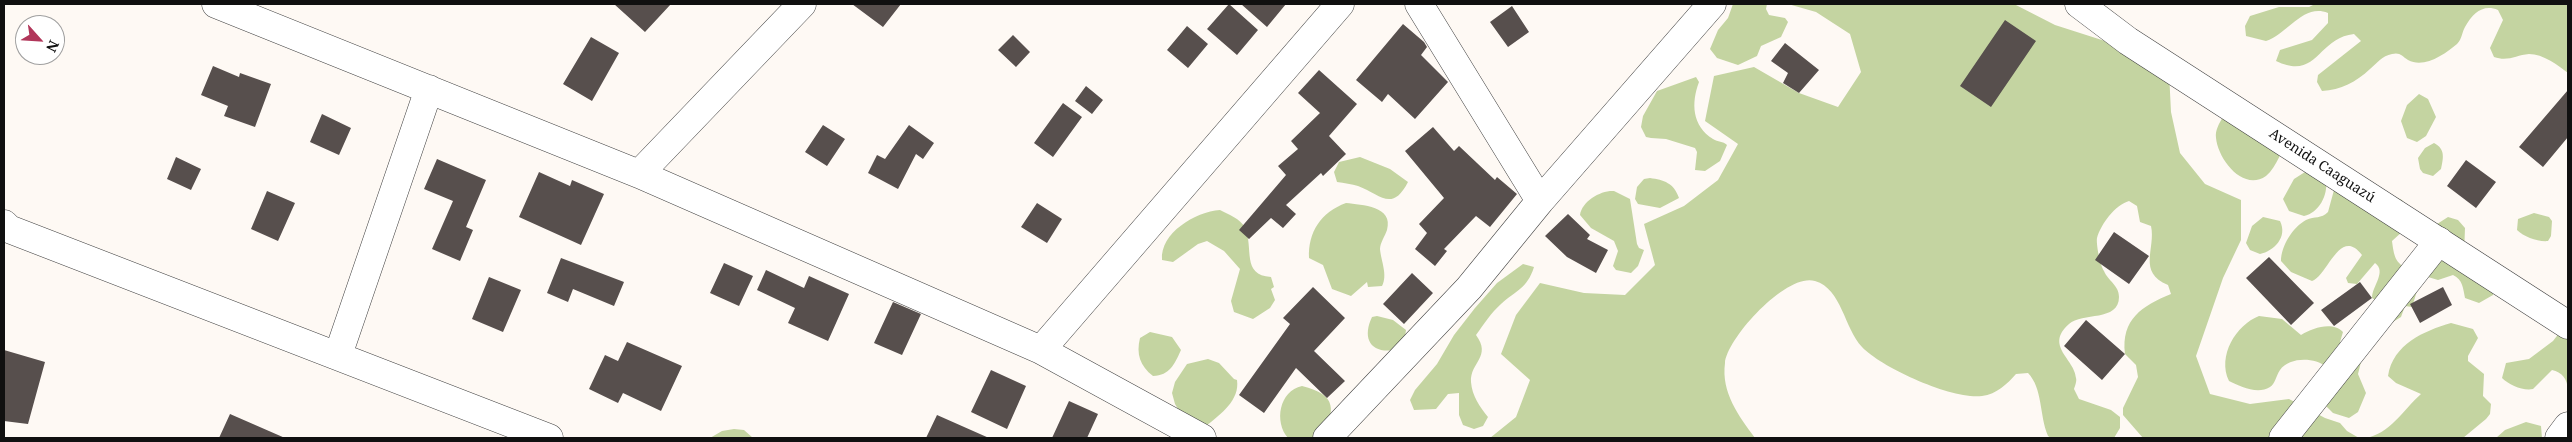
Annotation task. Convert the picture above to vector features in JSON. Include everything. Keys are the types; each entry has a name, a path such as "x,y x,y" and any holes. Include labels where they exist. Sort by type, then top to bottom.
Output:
{"street":[{"path":"216,4 639,174 1042,350 1202,438"},
{"path":"639,174 802,4"},
{"path":"1042,350 1340,4"},
{"path":"1419,4 1540,201"},
{"path":"1327,438 1469,288 1540,201 1712,4"},
{"name":"Avenida Caaguazú","path":"2078,4 2136,46 2568,325"},
{"path":"338,355 429,89"},
{"path":"4,224 9,229 549,438"},
{"path":"2283,438 2439,241"},
{"path":"2559,438 2568,426"}],"green space":[{"path":"1733,4 1767,4 1766,9 1769,15 1785,18 1788,22 1781,37 1761,46 1757,56 1738,65 1717,58 1710,49 1718,30 1728,18"},
{"path":"1788,4 2014,4 2055,25 2133,50 2169,72 2171,112 2180,153 2205,184 2241,200 2241,240 2223,278 2196,356 2210,394 2250,404 2289,399 2325,418 2340,423 2347,431 2359,438 2143,438 2123,415 2123,408 2138,377 2136,365 2125,354 2126,332 2130,323 2143,309 2171,294 2168,285 2153,274 2150,267 2151,226 2140,222 2137,206 2129,201 2119,206 2109,216 2097,238 2103,268 2119,293 2117,305 2107,313 2075,320 2062,332 2059,339 2060,346 2074,371 2076,381 2074,389 2079,399 2111,410 2120,417 2120,428 2114,438 2051,438 2048,436 2039,394 2033,379 2028,373 2016,374 1997,391 1987,395 1969,396 1937,388 1901,373 1862,347 1851,330 1837,300 1824,285 1815,281 1803,281 1789,286 1760,309 1736,338 1728,352 1724,374 1732,404 1755,438 1490,438 1516,417 1530,380 1501,354 1516,315 1540,283 1584,293 1625,295 1655,265 1644,224 1684,206 1718,180 1738,144 1705,121 1714,76 1754,67 1799,93 1838,107 1861,72 1850,34 1816,12"},
{"path":"2315,4 2568,4 2568,73 2550,60 2534,54 2504,59 2494,57 2490,48 2503,20 2498,10 2488,8 2479,11 2471,18 2457,44 2434,59 2421,63 2408,60 2399,54 2388,55 2354,81 2336,89 2322,91 2317,82 2318,75 2361,41 2354,34 2342,37 2332,43 2309,62 2301,66 2290,66 2276,61 2280,50 2312,40 2328,23 2328,13 2311,12 2266,41 2246,36 2245,26 2250,16 2279,7 2309,7"},
{"path":"1696,77 1699,82 1694,106 1697,121 1706,134 1727,145 1720,161 1705,171 1695,170 1697,152 1695,148 1666,139 1646,137 1641,127 1643,116 1657,91"},
{"path":"2419,94 2428,99 2436,117 2426,136 2417,142 2407,138 2401,121 2407,105"},
{"path":"2223,117 2289,135 2277,162 2266,176 2257,180 2241,177 2233,171 2221,155 2216,135"},
{"path":"2434,143 2442,151 2443,158 2441,169 2433,176 2423,173 2420,169 2418,158 2425,148"},
{"path":"1360,157 1390,169 1408,182 1397,197 1385,199 1358,186 1337,182 1334,172 1339,162"},
{"path":"2305,172 2326,181 2326,192 2318,207 2304,216 2289,211 2283,199 2294,179"},
{"path":"1650,178 1668,183 1679,198 1660,208 1638,204 1635,199 1637,187 1644,179"},
{"path":"2364,178 2375,184 2383,192 2402,200 2405,205 2403,231 2392,241 2396,258 2400,264 2408,269 2417,291 2412,307 2405,306 2401,317 2391,323 2377,301 2372,298 2380,271 2375,263 2357,284 2348,283 2346,278 2362,255 2354,248 2347,246 2341,249 2318,277 2312,281 2291,272 2281,261 2285,243 2292,232 2306,220 2323,216 2328,212 2334,190 2338,186"},
{"path":"1614,191 1630,199 1637,244 1639,248 1644,250 1638,266 1631,273 1616,270 1613,266 1618,251 1614,241 1591,228 1580,215 1584,205 1593,197 1603,192"},
{"path":"1346,203 1375,208 1386,216 1388,222 1380,249 1384,273 1382,286 1368,287 1367,282 1351,296 1332,289 1323,265 1309,258 1311,240 1318,224 1330,212"},
{"path":"1220,210 1234,217 1243,225 1247,236 1252,266 1262,275 1271,277 1274,287 1271,289 1275,300 1270,308 1253,319 1234,312 1231,301 1240,269 1224,251 1207,241 1198,244 1173,262 1162,260 1163,250 1167,241 1181,226 1200,215"},
{"path":"2534,213 2549,217 2552,221 2551,236 2548,241 2531,238 2517,230 2518,219"},
{"path":"2263,217 2280,221 2282,232 2281,238 2275,246 2260,254 2250,250 2246,243 2252,226"},
{"path":"2448,217 2458,220 2465,228 2464,255 2502,273 2493,295 2479,303 2465,298 2459,279 2453,275 2438,280 2428,277 2420,263 2434,226"},
{"path":"1523,264 1534,267 1528,280 1497,307 1476,335 1482,349 1471,382 1475,397 1488,417 1483,426 1474,429 1463,425 1459,415 1459,393 1448,394 1436,409 1414,410 1410,400 1415,390 1437,364 1454,335 1497,283"},
{"path":"2568,308 2568,389 2563,376 2559,372 2552,370 2533,389 2516,387 2502,378 2506,363 2529,359 2553,341 2560,332 2565,311"},
{"path":"1377,316 1393,320 1406,330 1405,337 1395,350 1386,351 1374,347 1370,343 1368,338 1369,325 1372,317"},
{"path":"2259,316 2282,319 2301,335 2317,328 2328,326 2343,332 2340,342 2363,354 2358,374 2366,393 2358,412 2349,418 2333,413 2323,403 2326,367 2315,361 2302,360 2289,363 2280,370 2272,386 2265,389 2249,389 2229,381 2225,362 2231,342 2243,326"},
{"path":"2451,323 2473,329 2478,338 2468,356 2468,361 2484,374 2483,396 2491,404 2490,414 2463,438 2365,438 2374,436 2389,427 2421,394 2396,383 2388,376 2396,355 2411,340 2430,330"},
{"path":"1150,332 1172,337 1181,350 1174,365 1164,374 1153,376 1140,359 1140,338"},
{"path":"1208,359 1219,363 1237,380 1237,387 1236,394 1228,406 1206,426 1186,422 1175,404 1172,393 1175,382 1187,364"},
{"path":"1302,386 1322,394 1328,399 1331,412 1322,438 1288,438 1281,424 1281,408 1284,400 1294,389"},
{"path":"2526,422 2541,426 2542,438 2496,438 2505,430"},
{"path":"744,430 753,438 710,438 722,431"}],"building":[{"path":"614,4 671,4 645,32"},
{"path":"852,4 901,4 883,27"},
{"path":"1229,4 1258,30 1237,55 1207,29"},
{"path":"1241,4 1286,4 1267,27"},
{"path":"1512,6 1529,32 1508,47 1490,22"},
{"path":"2005,20 2036,41 1991,107 1960,86"},
{"path":"1403,24 1424,42 1427,47 1421,55 1448,82 1415,119 1388,94 1382,102 1356,80"},
{"path":"1187,26 1208,44 1188,68 1167,50"},
{"path":"1013,35 1030,52 1016,67 998,50"},
{"path":"591,37 619,53 592,101 563,84"},
{"path":"1785,43 1819,70 1799,93 1783,83 1788,73 1771,61"},
{"path":"213,66 239,77 240,73 271,84 255,127 224,116 228,106 201,95"},
{"path":"1319,70 1357,104 1329,136 1346,154 1323,176 1321,173 1286,205 1296,214 1283,228 1271,218 1249,239 1239,230 1286,175 1278,166 1298,149 1291,141 1320,113 1298,93"},
{"path":"1086,86 1103,100 1092,114 1075,101"},
{"path":"2568,90 2568,137 2543,167 2519,147"},
{"path":"1063,103 1082,117 1053,157 1034,143"},
{"path":"322,114 351,128 339,155 310,142"},
{"path":"823,125 845,139 827,166 805,152"},
{"path":"909,125 934,143 923,159 916,154 898,189 868,173 877,155 885,159"},
{"path":"1433,127 1454,151 1459,146 1495,180 1497,177 1517,194 1490,227 1476,216 1444,249 1447,251 1435,266 1415,249 1427,233 1419,224 1444,198 1405,151"},
{"path":"176,157 201,169 191,190 167,179"},
{"path":"437,159 486,180 466,227 473,230 460,261 432,249 453,201 424,189"},
{"path":"2466,160 2496,182 2476,208 2447,186"},
{"path":"539,172 570,186 572,180 604,194 581,245 519,217"},
{"path":"267,191 295,203 278,241 251,229"},
{"path":"1037,203 1062,219 1047,243 1021,227"},
{"path":"1568,214 1590,235 1587,239 1608,250 1596,273 1567,257 1545,236"},
{"path":"2114,232 2149,256 2129,284 2095,260"},
{"path":"2269,257 2314,303 2291,325 2246,278"},
{"path":"561,258 624,282 614,306 573,289 568,302 547,293"},
{"path":"724,263 753,276 739,306 710,293"},
{"path":"766,270 804,288 809,276 849,294 828,341 788,323 795,308 757,290"},
{"path":"1412,273 1433,293 1404,324 1383,304"},
{"path":"489,277 521,290 503,332 472,319"},
{"path":"2360,282 2372,298 2334,326 2321,310"},
{"path":"1313,287 1345,318 1314,351 1345,381 1327,398 1296,368 1264,413 1239,395 1290,324 1283,318"},
{"path":"2443,287 2452,305 2420,323 2410,304"},
{"path":"893,302 921,314 902,355 874,343"},
{"path":"2086,320 2125,354 2102,380 2064,346"},
{"path":"627,342 682,366 661,411 623,393 618,403 589,389 605,355 618,361"},
{"path":"4,350 45,362 28,424 4,421"},
{"path":"991,370 1026,386 1007,429 971,412"},
{"path":"1069,401 1098,414 1087,438 1052,438"},
{"path":"230,414 285,438 219,438"},
{"path":"937,415 989,438 926,438"}]}
